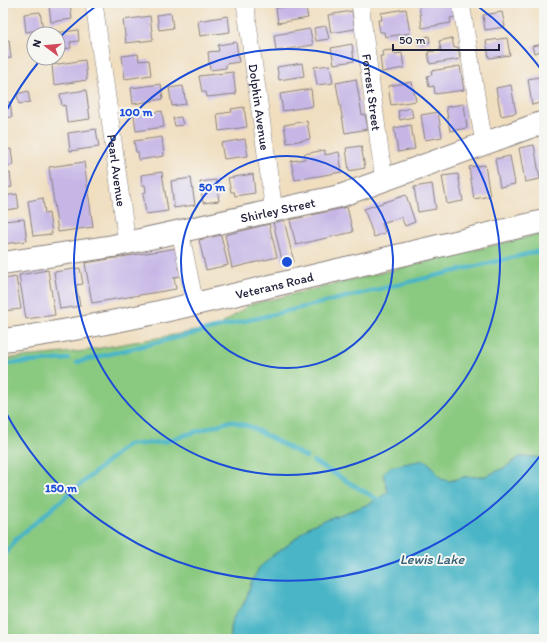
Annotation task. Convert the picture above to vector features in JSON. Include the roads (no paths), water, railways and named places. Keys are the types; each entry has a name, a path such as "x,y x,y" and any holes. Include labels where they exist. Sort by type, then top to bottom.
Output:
{"street":[{"name":"Pearl Avenue","path":"94,3 127,243"},
{"name":"Dolphin Avenue","path":"245,3 274,211"},
{"name":"Forrest Street","path":"360,3 384,181"},
{"path":"461,3 484,144"},
{"name":"Shirley Street","path":"3,263 97,249 340,196 544,122"},
{"name":"Veterans Road","path":"3,340 73,330 195,304 544,221"},
{"path":"180,231 195,304"}],"water":[{"name":"Lewis Lake","path":"519,457 544,458 544,638 230,639 231,623 236,612 243,605 251,583 259,568 310,526 371,503 388,492 383,474 390,467 425,460 430,464 441,479 450,481 464,477 486,476 506,467"}],"waterway":[{"path":"77,362 544,250"},
{"path":"3,364 68,359"},
{"path":"3,557 16,539 127,445 163,442 231,421 251,427 306,457"},
{"path":"313,461 382,502"}]}
